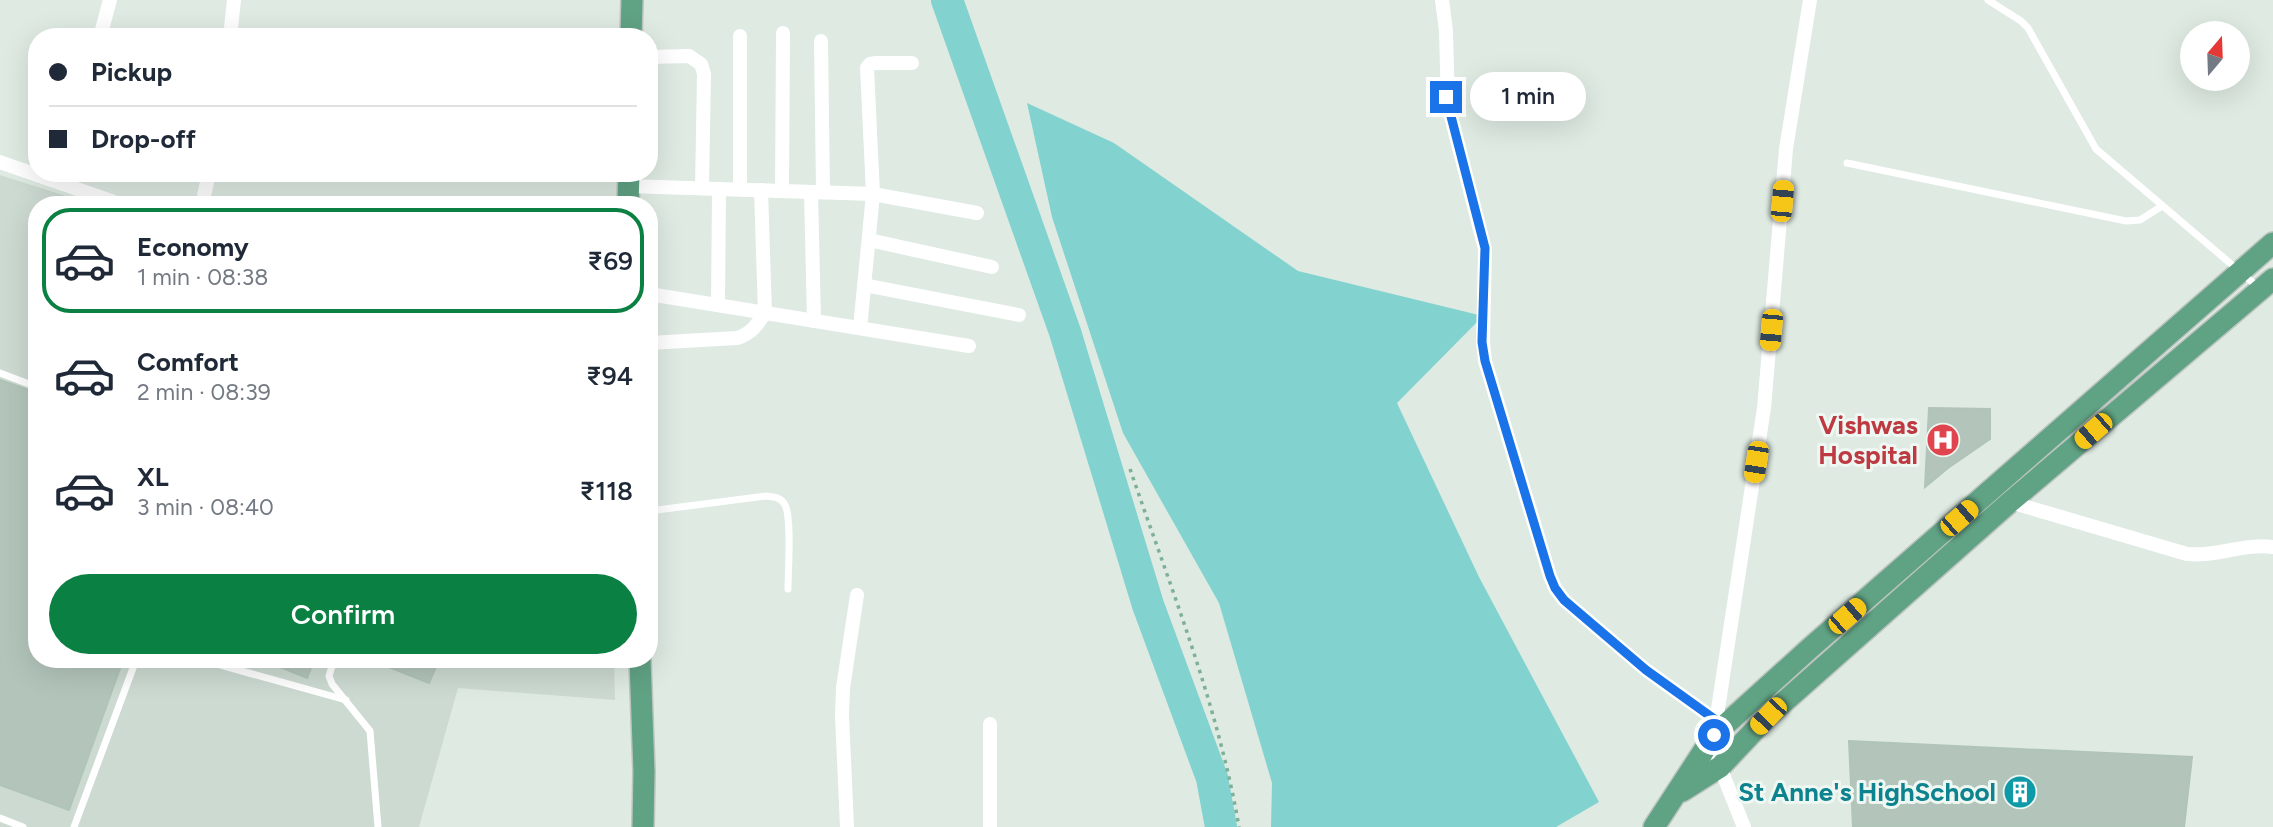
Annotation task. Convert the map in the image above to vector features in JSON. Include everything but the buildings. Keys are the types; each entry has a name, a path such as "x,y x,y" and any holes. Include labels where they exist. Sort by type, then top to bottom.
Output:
{"main road":[{"path":"631,28 632,0"},
{"path":"1654,827 1715,728 2273,243"},
{"path":"1674,796 1720,766 1768,716 2010,502 2267,284"},
{"path":"1959,518 1973,535"},
{"path":"640,668 643,827"}],"street":[{"path":"102,28 110,0"},
{"path":"231,28 234,0"},
{"path":"1442,0 1446,31 1448,105 1485,248 1482,342 1485,361 1550,576 1564,600 1715,728"},
{"path":"1744,827 1720,766 1715,728 1764,408 1786,149 1810,0"},
{"path":"782,191 783,33"},
{"path":"740,36 740,189"},
{"path":"814,321 821,41"},
{"path":"658,57 689,56 701,64 704,74 702,188"},
{"path":"860,328 873,194 867,68 876,63 912,63"},
{"path":"0,162 28,169"},
{"path":"73,182 103,196"},
{"path":"628,188 719,188 873,194 978,213"},
{"path":"718,305 719,188"},
{"path":"658,342 737,338 746,336 756,328 765,313 761,190"},
{"path":"869,240 992,267"},
{"path":"864,285 1019,315"},
{"path":"658,296 969,346"},
{"path":"2010,502 2187,554 2208,554 2258,546 2273,547"},
{"path":"847,827 843,688 857,596"},
{"path":"990,724 990,827"}],"lane":[{"path":"1988,0 2028,28 2096,149 2240,272 2267,284"},
{"path":"1847,163 2126,221 2140,220 2162,206"},
{"path":"0,373 28,384"},
{"path":"658,510 766,496 777,498 785,504 788,519 788,589"},
{"path":"74,827 133,668"},
{"path":"231,668 346,700"},
{"path":"332,668 329,676 332,684 370,731 378,827"},
{"path":"0,818 23,827"}],"path":[{"path":"1130,469 1200,676 1232,784 1239,827"}],"shaded area":[{"path":"0,175 66,196 28,196 28,668 614,668 615,700 458,688 419,827 0,827"}],"water":[{"path":"1027,103 1114,143 1298,271 1483,316 1397,403 1479,577 1599,802 1556,827 1271,827 1272,783 1219,603 1123,433 1052,217"}],"waterway":[{"path":"947,0 1065,332 1148,605 1212,778 1221,827"}],"place":[{"name":"Vishwas Hospital","path":"1943,440"},
{"name":"St Anne's HighSchool","path":"2020,792"}],"route":[{"path":"1446,97 1484,241 1482,342 1485,361 1555,588 1564,600 1646,670 1717,721 1714,735"}]}
